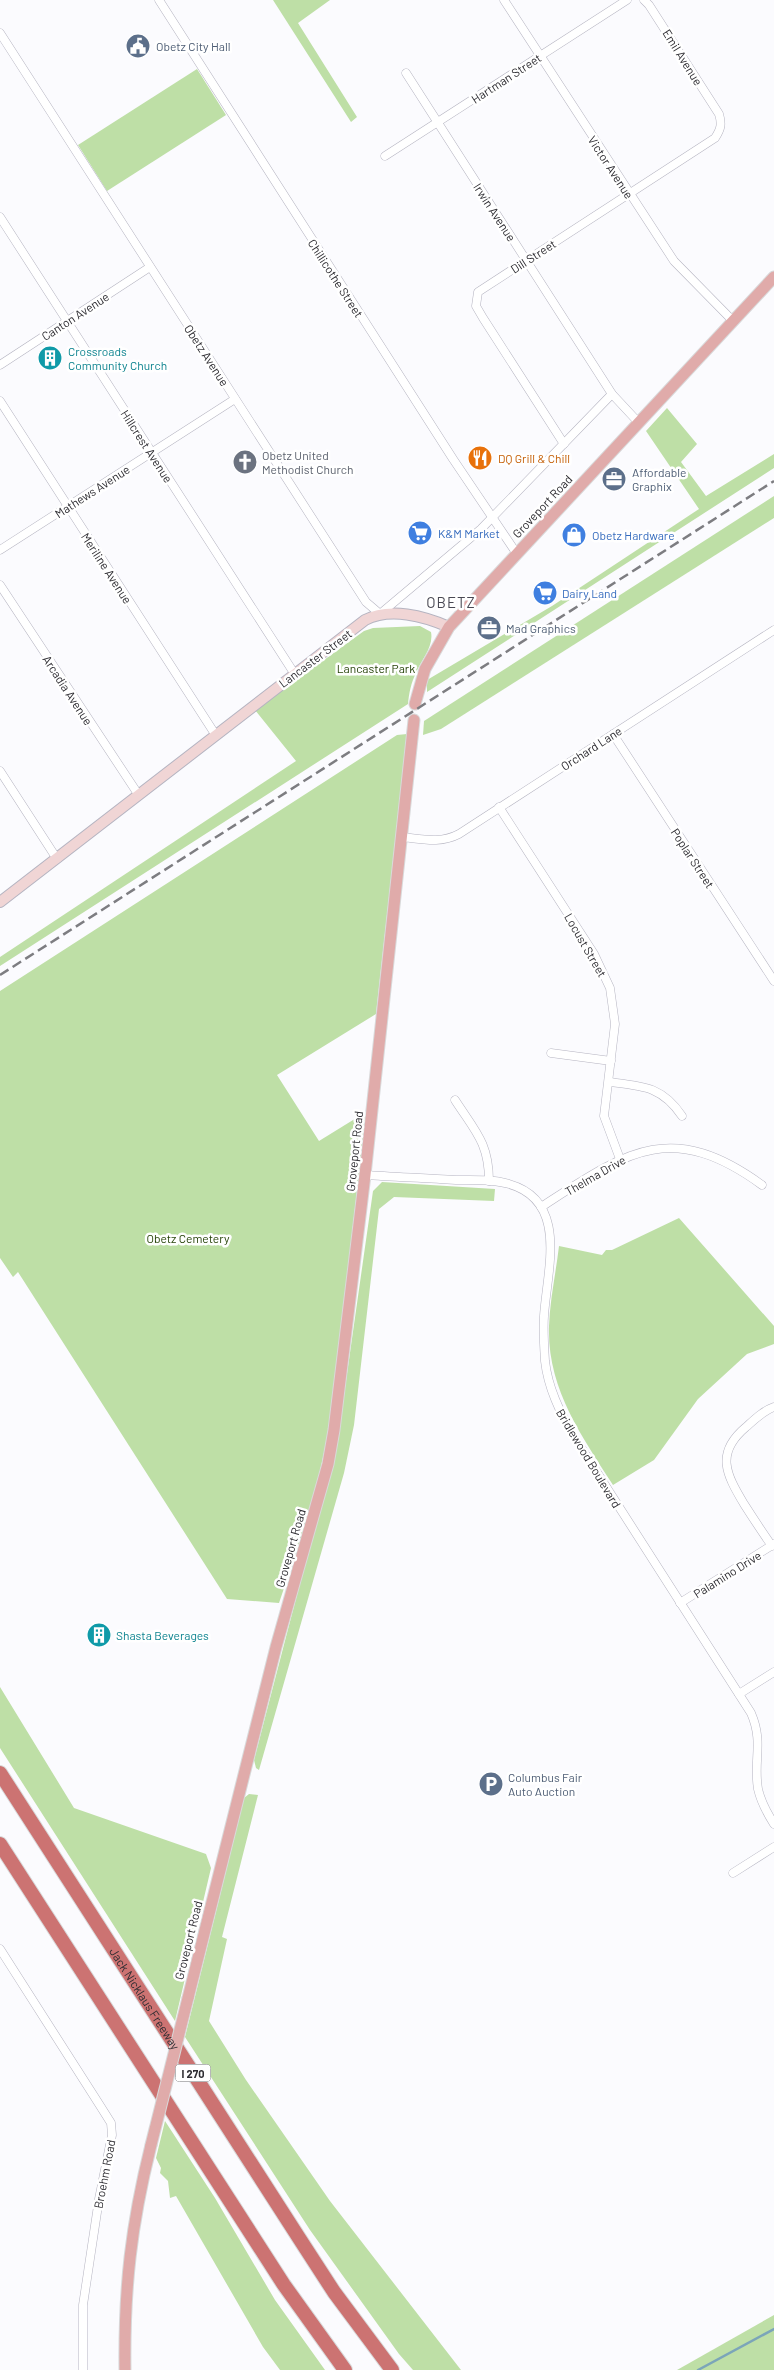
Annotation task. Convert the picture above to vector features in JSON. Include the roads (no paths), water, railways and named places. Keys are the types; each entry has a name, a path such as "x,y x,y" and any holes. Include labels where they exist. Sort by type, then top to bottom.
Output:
{"highway":[{"name":"Jack Nicklaus Freeway","path":"0,1773 334,2292 392,2370"},
{"path":"0,1844 284,2285 345,2370"},
{"path":"334,2292 403,2370"}],"main road":[{"name":"Groveport Road","path":"415,704 425,669 449,627 774,277"},
{"name":"Groveport Road","path":"125,2370 125,2299 130,2242 137,2202 276,1647 328,1464 344,1355 365,1175 414,720"}],"street":[{"name":"Chillicothe Street","path":"158,0 517,554"},
{"name":"Victor Avenue","path":"504,0 674,261 733,321"},
{"name":"Hartman Street","path":"385,156 627,0"},
{"name":"Emil Avenue","path":"645,1 719,114"},
{"name":"Obetz Avenue","path":"1,35 366,602 380,614"},
{"name":"Irwin Avenue","path":"406,73 612,394 639,423"},
{"name":"Dill Street","path":"564,444 476,306 478,292 715,138 720,131 721,122 719,114"},
{"name":"Hillcrest Avenue","path":"0,217 294,673"},
{"name":"Canton Avenue","path":"0,364 68,322 150,267"},
{"name":"Lancaster Street","path":"0,902 361,622 380,614 492,518 612,394"},
{"name":"Mathews Avenue","path":"0,550 235,399"},
{"name":"Meriline Avenue","path":"0,402 215,734"},
{"name":"Arcadia Avenue","path":"0,585 138,794"},
{"path":"380,614 420,616 449,627"},
{"name":"Orchard Lane","path":"401,837 437,841 449,840 774,630"},
{"name":"Poplar Street","path":"613,734 774,981"},
{"path":"0,771 56,859"},
{"name":"Locust Street","path":"499,807 603,970 610,988 615,1024 604,1116 620,1159"},
{"path":"551,1053 611,1061"},
{"path":"609,1082 643,1086 666,1096 682,1116"},
{"path":"456,1100 486,1149 489,1163 489,1181"},
{"name":"Thelma Drive","path":"541,1207 620,1159 633,1154 662,1149 691,1150 722,1159 762,1185"},
{"name":"Bridlewood Boulevard","path":"365,1175 504,1183 523,1190 541,1207 546,1216 551,1236 544,1317 544,1344 546,1363 554,1397 572,1435 739,1694 756,1725 759,1736 758,1787 761,1800 774,1824"},
{"path":"773,1545 732,1484 726,1467 728,1449 732,1440 766,1410 774,1407"},
{"name":"Palamino Drive","path":"680,1603 773,1545"},
{"path":"739,1694 774,1672"},
{"path":"733,1874 774,1847"},
{"name":"Broehm Road","path":"0,1949 113,2129 99,2199 83,2305 83,2370"}],"waterway":[{"path":"698,2370 774,2329"}],"railway":[{"path":"0,975 774,481"}],"place":[{"name":"Obetz City Hall","path":"138,46"},
{"name":"Crossroads Community Church","path":"50,358"},
{"name":"DQ Grill & Chill","path":"480,458"},
{"name":"Obetz United Methodist Church","path":"245,462"},
{"name":"Affordable Graphix","path":"614,479"},
{"name":"K&M Market","path":"420,533"},
{"name":"Obetz Hardware","path":"574,535"},
{"name":"Dairy Land","path":"545,593"},
{"name":"Mad Graphics","path":"489,628"},
{"name":"Shasta Beverages","path":"99,1635"},
{"name":"Columbus Fair Auto Auction","path":"491,1784"}],"district":[{"name":"OBETZ","path":"451,602"}],"park label":[{"name":"Lancaster Park","path":"376,668"},
{"name":"Obetz Cemetery","path":"188,1238"}]}
